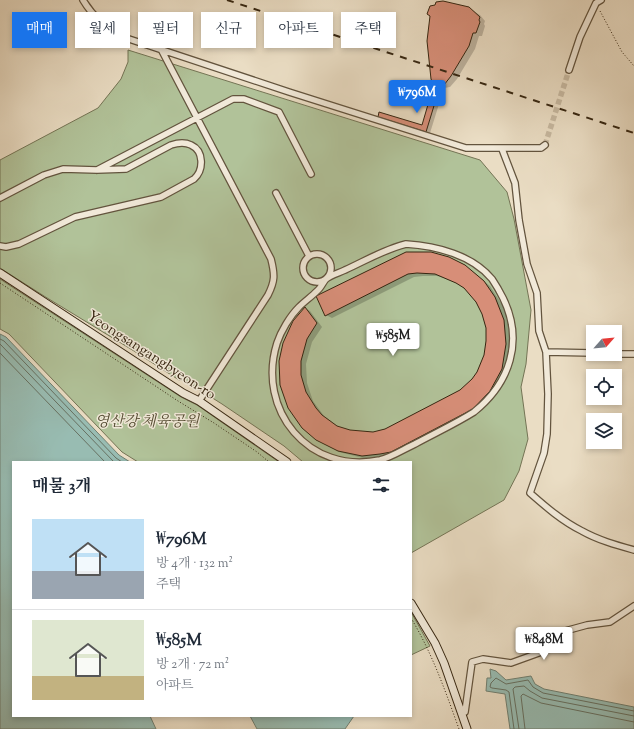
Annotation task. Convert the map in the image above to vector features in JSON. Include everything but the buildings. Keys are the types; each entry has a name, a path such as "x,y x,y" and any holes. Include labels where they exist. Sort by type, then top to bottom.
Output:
{"street":[{"path":"83,0 94,16 105,27 123,37 466,148 541,148 545,145"},
{"path":"569,70 580,37 599,2"},
{"path":"162,50 271,259 274,279 273,286 268,295 199,401"},
{"path":"97,170 233,99 239,98 279,112 311,174"},
{"path":"0,198 44,175 63,169 126,169 171,145 178,143 190,145 200,154 201,161 198,175 194,179 161,197 75,217 19,244 6,247 0,246"},
{"path":"502,149 516,183 519,220 527,264 537,293 539,331 546,352 548,394 547,434 544,453 530,493 561,519 583,532 611,544 634,550"},
{"path":"276,193 309,256"},
{"path":"344,461 326,456 298,439 289,428 281,414 274,396 272,366 277,342 286,324 298,307 319,290 325,280 330,272 330,264 328,260 321,255 313,254 305,259 302,268 305,276 312,282 317,282 325,280 384,252 406,244 423,245 441,249 469,261 492,280 507,307 511,318 513,340 512,353 508,369 486,402 474,412 387,458 373,461"},
{"name":"Yeongsangangbyeon-ro","path":"0,273 183,393 199,401 286,461"},
{"path":"546,352 586,353"},
{"path":"622,354 634,354"},
{"path":"412,605 435,644 444,663 467,729"},
{"path":"465,712 472,662 483,659 511,663 547,650 565,631 588,625 610,622 634,606"}],"path":[{"path":"599,2 622,52 634,66"},
{"path":"0,283 220,427 268,461"},
{"path":"412,620 430,653 459,729"}],"green space":[{"path":"128,50 480,160 507,192 514,219 531,310 526,364 521,387 528,439 519,471 504,500 412,552 412,461 302,461 284,446 222,404 184,380 179,380 0,268 0,160 98,108 121,79 128,62"},
{"name":"영산강 체육공원","path":"0,279 181,397 197,405 278,461 136,461 122,452 9,334 0,329"},
{"path":"412,614 430,646 412,655"}],"water":[{"path":"0,334 6,337 119,455 128,461 12,461 12,717 150,717 156,729 0,729"},
{"path":"490,669 496,671 506,680 531,676 535,684 544,689 634,707 634,729 510,729 505,694 486,691 487,678 491,678"},
{"path":"251,717 353,717 345,729 257,729"}],"tunnel":[{"path":"545,145 569,70"}],"railway":[{"path":"227,0 634,133"}]}
